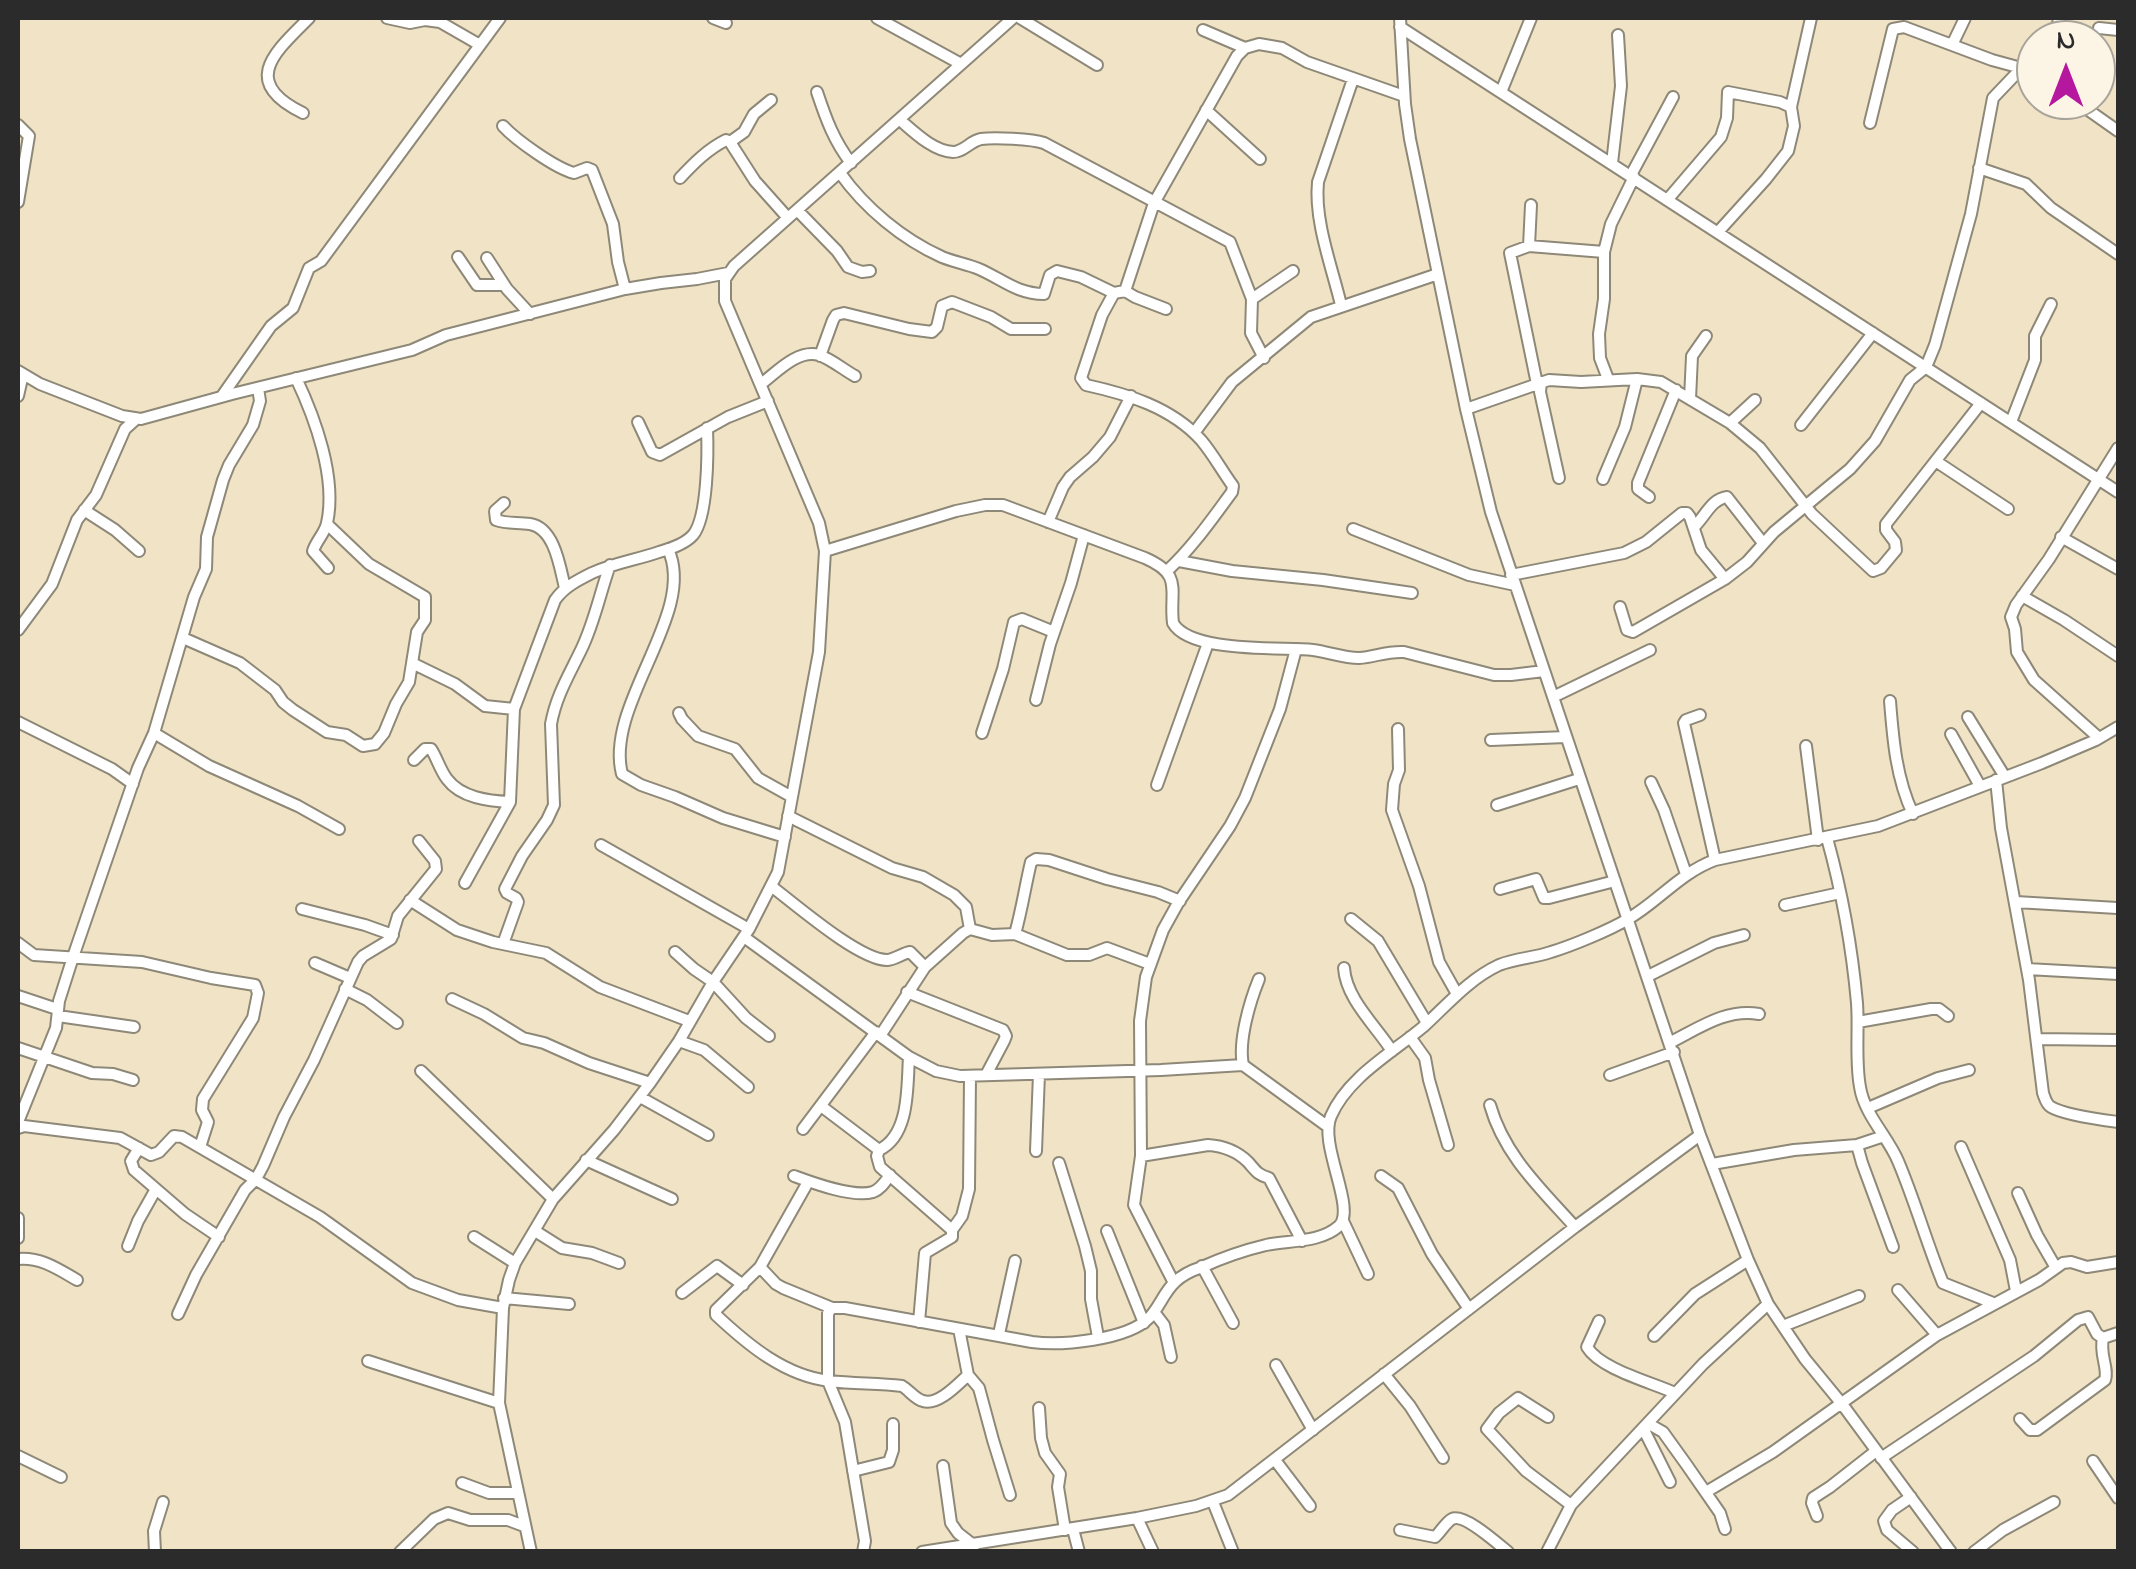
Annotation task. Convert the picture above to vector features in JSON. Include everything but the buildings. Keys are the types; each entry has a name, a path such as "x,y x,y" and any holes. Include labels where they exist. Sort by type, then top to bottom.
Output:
{"street":[{"path":"302,113 275,94 267,70 278,50 309,18"},
{"path":"387,18 410,23 440,22 480,46"},
{"path":"222,396 270,326 293,308 309,268 321,261 500,18"},
{"path":"713,18 726,23"},
{"path":"877,18 961,64"},
{"path":"531,1552 499,1403 503,1303 516,1263 552,1199 650,1084 746,933 778,872 819,652 825,551 820,522 725,301 725,279 792,214 1016,18 1097,65"},
{"path":"1501,92 1531,18"},
{"path":"1718,232 1788,151 1794,118 1791,107 1811,18"},
{"path":"1952,45 1965,18"},
{"path":"1400,22 1501,92 2118,492"},
{"path":"1400,22 1410,138 1491,512 1700,1135 1768,1304 1951,1552"},
{"path":"1870,123 1893,29 1904,27 2016,66"},
{"path":"1203,30 1245,48"},
{"path":"1612,163 1621,86 1618,35"},
{"path":"1167,571 1234,489 1194,433 1161,410 1081,380 1102,315 1119,292 1154,203 1245,48 1259,44 1282,48 1307,62 1404,96"},
{"path":"1620,606 1626,630 1634,632 1725,579 1865,455 1910,380 1926,367 1946,311 1971,214 1994,98 2016,74"},
{"path":"1341,305 1318,214 1317,194 1353,79"},
{"path":"1668,200 1721,137 1729,91 1791,107"},
{"path":"817,92 829,128 851,163"},
{"path":"1608,379 1600,358 1599,334 1604,252 1633,176 1673,97"},
{"path":"730,142 744,132 754,114 771,100"},
{"path":"1206,110 1260,159"},
{"path":"900,120 949,151 958,152 981,140 1044,143 1230,242 1252,299 1251,333 1264,358"},
{"path":"18,125 29,136 18,202"},
{"path":"502,126 518,143 560,168 574,173 592,170 611,218 625,290"},
{"path":"680,178 723,140 730,142 754,181 837,251 848,267 870,272"},
{"path":"1980,168 2026,184 2051,208 2118,254"},
{"path":"840,174 866,205 925,248 982,270 1011,288 1044,294 1050,275 1068,273 1166,309"},
{"path":"1528,246 1531,205"},
{"path":"1559,478 1510,256 1512,251 1528,246 1604,252"},
{"path":"458,257 478,285 504,284"},
{"path":"487,258 530,314"},
{"path":"1252,299 1294,271"},
{"path":"18,630 52,584 77,520 96,494 126,429 135,420 412,350 446,336 625,290 728,273"},
{"path":"1194,433 1232,382 1312,317 1438,274"},
{"path":"697,280 725,301"},
{"path":"820,356 833,320 844,313 932,332 942,306 952,302 1011,329 1045,328"},
{"path":"2011,422 2035,360 2034,336 2051,304"},
{"path":"1801,425 1873,333"},
{"path":"1690,398 1692,356 1706,336"},
{"path":"761,384 796,358 805,356 820,356 855,376"},
{"path":"40,384 19,394 20,373 135,420"},
{"path":"235,378 242,391"},
{"path":"296,378 313,419 328,478 327,524 313,550 328,568"},
{"path":"1466,408 1556,379 1661,382 1730,423 1760,448 1807,506 1868,568 1877,570 1896,550 1886,524 1981,403"},
{"path":"1603,479 1625,427 1637,379"},
{"path":"258,388 260,401 252,425 228,464 223,480 207,537 206,569 154,733 138,768 73,957 56,1028 19,1124 120,1138 146,1154 154,1154 177,1136 320,1218 412,1283 458,1300 569,1304"},
{"path":"1650,497 1638,489 1638,483 1676,390"},
{"path":"1048,522 1062,487 1110,437 1131,396"},
{"path":"1730,423 1755,400"},
{"path":"638,422 652,452 660,455 734,414 768,401"},
{"path":"122,416 126,429"},
{"path":"465,882 510,802 514,709 550,610 566,588 610,566 668,549 694,534 700,521 707,468 707,428"},
{"path":"2099,738 2027,671 2017,652 2011,616 2118,448"},
{"path":"1937,462 2008,509"},
{"path":"1694,527 1715,501 1727,497 1763,543"},
{"path":"504,503 495,512 496,520 541,528 556,554 566,588"},
{"path":"825,551 956,511 1003,506 1146,558 1167,571 1174,588 1172,616 1176,629 1194,640 1358,658 1404,652 1494,674 1544,670"},
{"path":"84,510 138,551"},
{"path":"1353,528 1469,575 1513,580 1624,553 1646,542 1682,512 1690,516 1701,550 1725,579"},
{"path":"183,638 240,663 283,702 327,732 346,735 367,746 375,744 409,682 416,632 424,620 424,595 369,564 327,524"},
{"path":"1036,700 1084,535"},
{"path":"2062,537 2118,569"},
{"path":"668,549 673,566 670,607 629,712 621,748 622,774 724,818 784,837"},
{"path":"1179,561 1412,593"},
{"path":"503,944 518,902 507,893 507,885 554,804 553,714 565,678 585,640 610,566"},
{"path":"2022,596 2118,656"},
{"path":"982,734 1014,622 1022,619 1054,632"},
{"path":"1157,785 1208,643"},
{"path":"1174,1283 1134,1206 1142,1156 1140,1020 1146,976 1163,930 1244,798 1280,708 1296,649"},
{"path":"1553,697 1650,650"},
{"path":"412,662 456,684 485,706 514,709"},
{"path":"1890,700 1898,767 1914,814"},
{"path":"679,712 698,736 735,750 758,778 792,797"},
{"path":"1700,715 1684,722 1715,860"},
{"path":"1968,717 2000,779 2001,828 2038,1039 2042,1093 2052,1108 2118,1122"},
{"path":"18,722 112,769 133,784"},
{"path":"1368,1274 1343,1221 1328,1126 1340,1100 1374,1064 1457,994 1499,966 1550,953 1628,920 1686,874 1715,860 1878,826 2118,728"},
{"path":"1398,729 1399,770 1392,810 1440,962 1457,994"},
{"path":"154,733 209,766 298,806 338,829"},
{"path":"1951,734 1980,786"},
{"path":"1491,740 1566,736"},
{"path":"1806,746 1822,839 1840,893 1850,944 1860,1086 1868,1108 1898,1159 1943,1283 1993,1303"},
{"path":"414,760 425,749 431,749 454,787 479,798 510,802"},
{"path":"112,769 138,768"},
{"path":"1497,806 1579,779"},
{"path":"1651,782 1686,874"},
{"path":"788,816 954,895 966,907 970,929"},
{"path":"178,1314 196,1275 256,1179 363,956 389,941 394,924 436,870 419,840"},
{"path":"601,845 746,933 878,1034 936,1071 970,1076 1244,1065"},
{"path":"1015,934 1031,862 1036,860 1049,860 1180,901"},
{"path":"1500,888 1536,879 1544,898 1549,898 1615,881"},
{"path":"771,886 850,945 884,960 910,952 925,967"},
{"path":"1785,905 1840,893"},
{"path":"410,900 457,930 546,952 600,987 689,1021"},
{"path":"2016,902 2117,908"},
{"path":"302,910 392,935"},
{"path":"1351,919 1378,941 1426,1023"},
{"path":"803,1129 925,967 970,929 992,935 1015,934 1067,955 1089,955 1107,948 1150,964"},
{"path":"1648,976 1714,943 1744,935"},
{"path":"18,943 32,955 157,964 256,987 252,1018 204,1099 202,1110 208,1121 200,1147"},
{"path":"676,952 769,1036"},
{"path":"315,963 397,1023"},
{"path":"1344,968 1353,997 1392,1051"},
{"path":"2027,969 2118,974"},
{"path":"1259,979 1240,1052 1244,1065 1328,1126"},
{"path":"907,992 1003,1030 1006,1036 986,1075"},
{"path":"706,994 725,997"},
{"path":"18,996 58,1013 134,1027"},
{"path":"452,999 523,1038 650,1084"},
{"path":"1858,1022 1931,1009 1939,1009 1948,1016"},
{"path":"1610,1075 1672,1047 1729,1014 1759,1014"},
{"path":"1410,1037 1424,1058 1448,1145"},
{"path":"2038,1039 2118,1040"},
{"path":"679,1040 704,1050 748,1087"},
{"path":"18,1048 92,1073 133,1080"},
{"path":"910,1057 903,1119 876,1156 890,1175 952,1230"},
{"path":"1868,1108 1938,1078 1969,1070"},
{"path":"421,1072 552,1199"},
{"path":"1036,1151 1039,1074"},
{"path":"919,1322 926,1253 952,1237 968,1189 970,1076"},
{"path":"640,1097 708,1135"},
{"path":"1490,1105 1498,1130 1515,1158 1575,1227"},
{"path":"821,1106 878,1150"},
{"path":"925,1551 973,1548 1136,1518 1213,1502 1228,1495 1700,1135"},
{"path":"1712,1164 1794,1150 1858,1145 1884,1136"},
{"path":"1142,1156 1208,1145 1231,1150 1245,1158 1258,1174 1269,1178 1302,1241"},
{"path":"1858,1145 1893,1248"},
{"path":"138,1148 132,1166 185,1214 219,1237"},
{"path":"1961,1148 2010,1260 2016,1291"},
{"path":"586,1160 672,1199"},
{"path":"1059,1163 1091,1272 1098,1338"},
{"path":"794,1176 865,1193 878,1190 890,1175"},
{"path":"1382,1176 1398,1188 1432,1254 1469,1308"},
{"path":"808,1182 760,1267 716,1310 716,1315 743,1340 790,1370 828,1381 902,1386 927,1402 968,1376"},
{"path":"128,1246 156,1189"},
{"path":"2018,1193 2056,1268"},
{"path":"18,1218 18,1238"},
{"path":"760,1267 783,1288 832,1308 1045,1344 1134,1329 1154,1312 1174,1283 1202,1266 1258,1247 1302,1241 1343,1221"},
{"path":"534,1231 562,1248 619,1263"},
{"path":"1107,1231 1144,1323"},
{"path":"474,1237 516,1263"},
{"path":"18,1259 47,1262 77,1280"},
{"path":"1654,1336 1695,1294 1748,1260"},
{"path":"999,1334 1015,1261"},
{"path":"1706,1492 1773,1452 1937,1334 2066,1262 2087,1267 2118,1262"},
{"path":"682,1293 717,1266 743,1285"},
{"path":"1202,1266 1233,1323"},
{"path":"1898,1290 1937,1334"},
{"path":"1783,1326 1859,1296"},
{"path":"1548,1552 1571,1505 1675,1394 1768,1304"},
{"path":"832,1308 828,1320 828,1381 845,1422 866,1548"},
{"path":"1154,1312 1164,1325 1172,1357"},
{"path":"1817,1516 1813,1498 2034,1356 2078,1320 2088,1317 2103,1338"},
{"path":"1600,1321 1586,1347 1592,1356 1675,1394"},
{"path":"959,1329 968,1376 980,1388 1010,1494"},
{"path":"2103,1338 2118,1333"},
{"path":"2020,1419 2030,1430 2036,1430 2105,1380 2100,1350 2103,1338"},
{"path":"368,1361 499,1403"},
{"path":"1276,1366 1312,1430"},
{"path":"1384,1374 1410,1406 1442,1458"},
{"path":"1548,1417 1518,1398 1487,1429 1526,1471 1571,1505"},
{"path":"1039,1408 1045,1453 1060,1474 1058,1488 1079,1552"},
{"path":"1660,1412 1663,1432 1720,1512 1725,1529"},
{"path":"854,1471 889,1462 893,1424"},
{"path":"1646,1427 1663,1432"},
{"path":"1646,1427 1670,1482"},
{"path":"18,1456 61,1477"},
{"path":"1275,1460 1310,1506"},
{"path":"2094,1461 2118,1498"},
{"path":"943,1466 951,1523 973,1548"},
{"path":"462,1482 489,1494 518,1493"},
{"path":"1911,1497 1884,1520 1887,1530 1913,1552"},
{"path":"155,1552 154,1531 163,1502"},
{"path":"1213,1502 1233,1552"},
{"path":"1974,1552 2003,1530 2054,1502"},
{"path":"508,1520 521,1510"},
{"path":"400,1552 442,1515 508,1520 524,1526"},
{"path":"1136,1518 1153,1552"},
{"path":"1400,1530 1435,1538 1452,1518 1457,1518 1471,1523 1508,1552"},
{"path":"1014,1538 1019,1552"}]}
